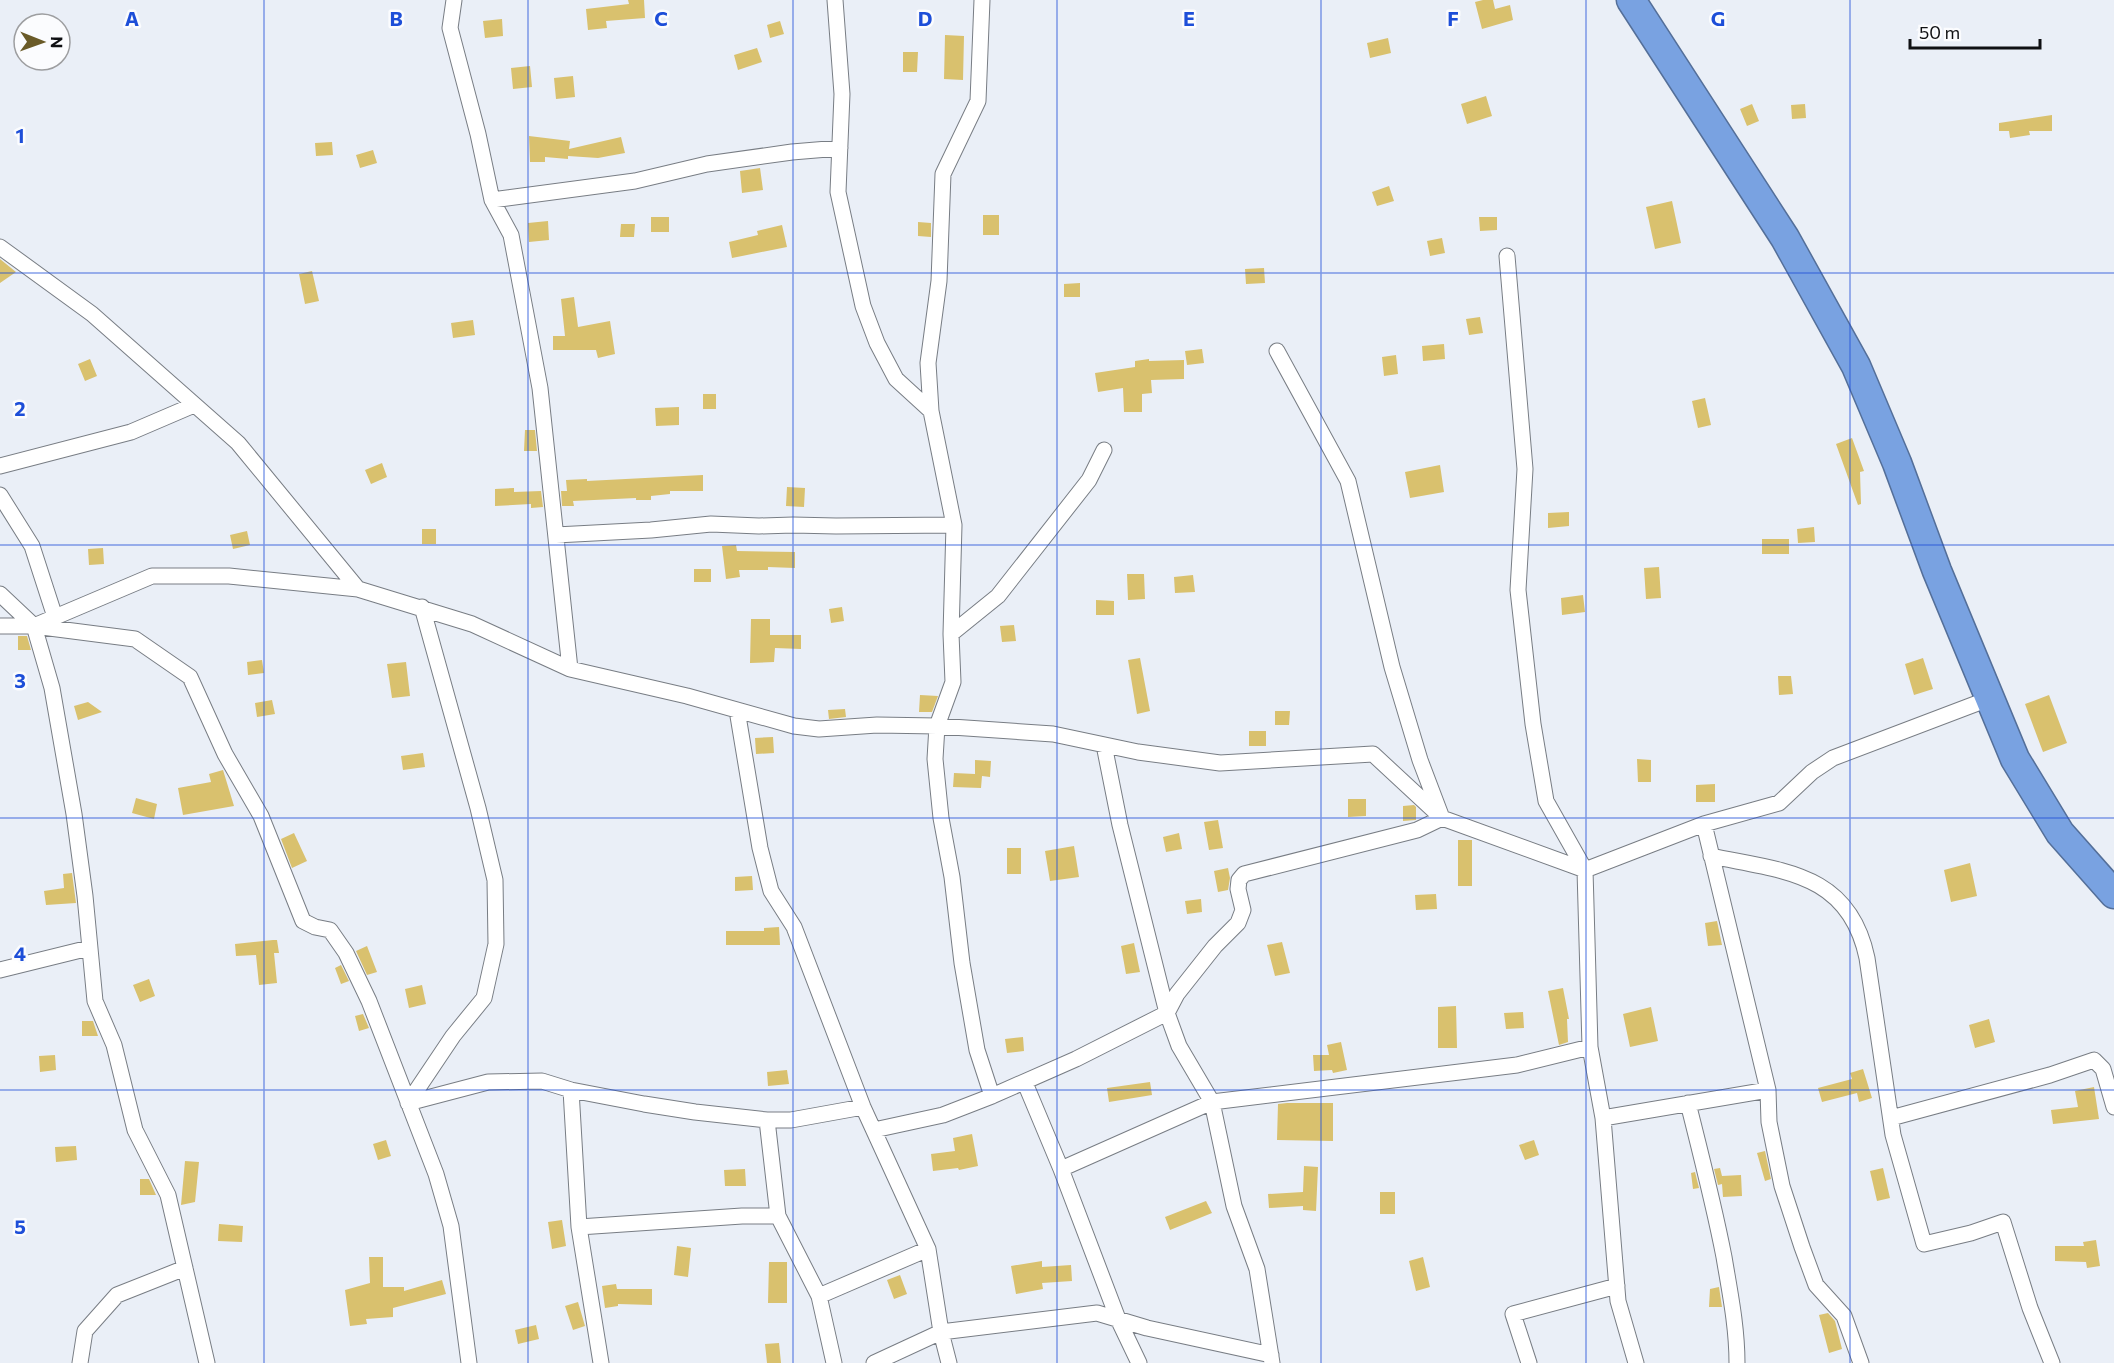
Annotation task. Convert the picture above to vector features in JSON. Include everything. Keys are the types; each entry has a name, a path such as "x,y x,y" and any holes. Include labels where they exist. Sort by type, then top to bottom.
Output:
{"highway":[{"path":"1631,0 1785,238 1856,366 2015,759 2060,833 2114,894"}],"street":[{"path":"454,0 450,28 478,134 492,200 510,235 540,388 570,669"},
{"path":"835,0 842,94 838,192 863,306 877,343 896,379 931,411"},
{"path":"982,0 978,101 943,174 939,281 928,363 931,411 954,525 951,634 953,682 938,726 935,759 962,963 977,1050 992,1096"},
{"path":"492,200 635,181 707,164 840,148"},
{"path":"0,248 92,315 238,443 358,589"},
{"path":"1507,256 1525,469 1518,590 1533,724 1546,801 1585,870 1590,1047 1603,1118 1618,1301 1636,1363"},
{"path":"1277,351 1348,481 1392,667 1420,760 1442,818"},
{"path":"0,466 131,432 194,405"},
{"path":"951,634 998,596 1089,480 1104,450"},
{"path":"0,495 32,546 55,617"},
{"path":"556,536 711,524 759,526 954,525"},
{"path":"34,626 152,576 229,576 358,589 472,624 570,669 794,726 819,729 877,725 938,726 1053,734 1138,752 1220,763 1373,754 1442,818 1585,870 1704,824 1779,803 1812,772 1833,758 1915,729 1991,698"},
{"path":"0,594 34,626 52,688 74,813 95,1001 114,1045 135,1130 168,1195 207,1363"},
{"path":"408,1103 453,1036 484,998 496,944 495,880 478,808 422,607"},
{"path":"0,626 34,626 135,639 190,677 225,754 261,816 303,921 315,927 330,930 346,953 369,1001 436,1174 452,1226 469,1363"},
{"path":"737,710 760,848 771,891 794,927 863,1107 928,1249 941,1332 949,1363"},
{"path":"874,1363 941,1332 1097,1313 1271,1359 1257,1269 1234,1206 1212,1102 1179,1046 1167,1013 1120,825 1104,745"},
{"path":"874,1130 943,1115 1025,1083 1167,1013 1177,994 1215,946 1238,923 1243,910 1238,888 1239,880 1244,874 1417,830 1442,818"},
{"path":"1704,824 1768,1090 1769,1122 1782,1186 1816,1285 1844,1316 1861,1363"},
{"path":"1711,856 1796,874 1809,879 1834,896 1853,918 1860,931 1868,958 1893,1135 1924,1244 1971,1233 2003,1222 2030,1308 2052,1363"},
{"path":"0,970 89,948"},
{"path":"1061,1169 1212,1102 1517,1065 1590,1047"},
{"path":"1891,1118 2050,1075 2094,1060 2103,1069 2114,1107"},
{"path":"408,1103 488,1082 542,1081 571,1090 695,1112 766,1120 791,1120 863,1107"},
{"path":"1025,1083 1061,1169 1118,1319 1139,1363"},
{"path":"571,1090 579,1227 601,1363"},
{"path":"1603,1118 1768,1090"},
{"path":"1688,1103 1713,1202 1730,1290 1737,1335 1737,1363"},
{"path":"766,1120 778,1216 819,1296 834,1363"},
{"path":"579,1227 742,1216 778,1216"},
{"path":"819,1296 928,1249"},
{"path":"80,1363 85,1331 117,1295 185,1268"},
{"path":"1530,1363 1513,1314 1617,1286"}],"building":[{"path":"628,0 644,0 645,18 606,21 607,28 588,30 586,9 629,4"},
{"path":"1493,0 1495,9 1510,5 1513,20 1482,29 1475,2"},
{"path":"502,19 503,36 485,38 483,21"},
{"path":"780,21 784,34 770,38 767,25"},
{"path":"945,35 964,36 963,80 944,79"},
{"path":"1388,38 1391,53 1370,58 1367,43"},
{"path":"757,48 762,62 738,70 734,55"},
{"path":"903,52 918,52 917,72 903,72"},
{"path":"530,66 532,87 513,89 511,68"},
{"path":"573,76 575,97 556,99 554,78"},
{"path":"1486,96 1492,116 1467,124 1461,104"},
{"path":"1752,104 1759,121 1747,126 1740,109"},
{"path":"1805,104 1806,118 1792,119 1791,105"},
{"path":"2052,115 2052,131 2029,131 2030,135 2010,138 2009,131 1999,131 1999,123"},
{"path":"529,136 570,141 569,149 621,137 625,153 598,158 545,157 545,162 530,162"},
{"path":"332,142 333,155 316,156 315,143"},
{"path":"373,150 377,163 360,168 356,155"},
{"path":"760,168 763,190 742,193 740,171"},
{"path":"1389,186 1394,201 1377,206 1372,192"},
{"path":"1672,201 1681,243 1655,249 1646,207"},
{"path":"983,215 999,215 999,235 983,235"},
{"path":"651,217 669,217 669,232 651,232"},
{"path":"1479,217 1497,217 1497,230 1480,231"},
{"path":"548,221 549,240 529,242 528,223"},
{"path":"918,222 931,223 931,237 918,236"},
{"path":"621,224 635,224 634,237 620,237"},
{"path":"782,225 787,247 732,258 729,242 758,235 757,231"},
{"path":"1442,238 1445,253 1430,256 1427,241"},
{"path":"0,259 16,272 0,283"},
{"path":"1264,268 1265,283 1246,284 1245,269"},
{"path":"312,271 319,301 305,304 299,274"},
{"path":"1080,283 1080,297 1064,297 1064,284"},
{"path":"574,297 578,327 610,321 615,354 598,358 596,350 553,350 553,336 565,336 561,299"},
{"path":"1480,317 1483,333 1469,335 1466,319"},
{"path":"473,320 475,335 453,338 451,323"},
{"path":"1444,344 1445,359 1423,361 1422,346"},
{"path":"1202,349 1204,363 1187,365 1185,351"},
{"path":"1396,355 1398,374 1384,376 1382,357"},
{"path":"90,359 97,376 85,381 78,364"},
{"path":"1149,359 1149,361 1184,360 1184,379 1151,380 1152,393 1142,394 1142,412 1124,412 1123,388 1098,392 1095,373 1135,367 1135,361"},
{"path":"703,394 716,394 716,409 703,409"},
{"path":"1705,398 1711,425 1698,428 1692,401"},
{"path":"679,407 679,425 656,426 655,408"},
{"path":"525,430 535,430 537,451 524,451"},
{"path":"1852,438 1864,471 1860,472 1861,504 1858,505 1836,444"},
{"path":"382,463 387,477 371,484 365,470"},
{"path":"1440,465 1444,492 1410,498 1405,472"},
{"path":"703,475 703,491 670,491 670,494 651,496 651,500 636,500 636,498 573,501 574,506 562,506 561,491 567,491 566,480"},
{"path":"787,487 805,488 804,507 786,506"},
{"path":"514,488 514,492 541,491 543,507 531,508 531,504 495,506 495,489"},
{"path":"1569,512 1569,526 1548,528 1548,513"},
{"path":"1814,527 1815,542 1798,543 1797,529"},
{"path":"422,529 436,529 436,544 422,544"},
{"path":"247,531 250,545 233,549 230,535"},
{"path":"1762,539 1789,539 1789,554 1762,554"},
{"path":"736,545 737,551 795,552 795,568 768,567 768,570 739,570 740,577 726,579 722,546"},
{"path":"103,548 104,564 89,565 88,549"},
{"path":"1659,567 1661,598 1646,599 1644,568"},
{"path":"694,569 711,569 711,582 694,582"},
{"path":"1127,574 1144,574 1145,599 1128,600"},
{"path":"1193,575 1195,592 1175,593 1174,577"},
{"path":"1583,595 1585,612 1562,615 1561,598"},
{"path":"1096,600 1114,601 1114,615 1096,615"},
{"path":"842,607 844,621 831,623 829,609"},
{"path":"751,619 770,619 770,635 801,635 801,649 775,648 774,662 750,663"},
{"path":"1014,625 1016,641 1002,642 1000,626"},
{"path":"18,636 27,636 31,650 18,650"},
{"path":"1140,658 1150,711 1137,714 1128,660"},
{"path":"1923,658 1933,689 1914,695 1905,664"},
{"path":"262,660 264,673 248,675 247,662"},
{"path":"406,662 410,696 392,698 387,664"},
{"path":"1778,676 1791,676 1793,694 1779,695"},
{"path":"920,695 938,696 932,712 919,712"},
{"path":"2049,695 2067,743 2043,752 2025,704"},
{"path":"272,700 275,714 257,717 255,703"},
{"path":"88,702 102,712 78,720 74,706"},
{"path":"845,709 846,717 829,719 828,710"},
{"path":"1275,711 1290,711 1289,725 1275,725"},
{"path":"1249,731 1266,731 1266,746 1249,746"},
{"path":"773,737 774,753 756,754 755,738"},
{"path":"423,753 425,767 403,770 401,756"},
{"path":"1637,759 1651,760 1651,782 1638,782"},
{"path":"975,760 991,761 990,777 982,776 981,788 953,787 954,773 975,774"},
{"path":"223,770 234,806 183,815 178,788 211,782 209,774"},
{"path":"1715,784 1715,802 1696,802 1696,785"},
{"path":"136,798 157,804 154,819 132,813"},
{"path":"1348,799 1366,799 1366,816 1348,817"},
{"path":"1414,805 1416,820 1403,821 1403,806"},
{"path":"1218,820 1223,848 1209,850 1204,822"},
{"path":"294,833 307,861 292,868 281,839"},
{"path":"1179,833 1182,849 1166,852 1163,837"},
{"path":"1458,840 1472,840 1472,886 1458,886"},
{"path":"1074,846 1079,877 1050,881 1045,851"},
{"path":"1007,848 1021,848 1021,874 1007,874"},
{"path":"1970,863 1977,896 1951,902 1944,870"},
{"path":"1228,868 1230,878 1228,890 1218,892 1214,871"},
{"path":"72,873 76,903 46,905 44,891 64,888 63,874"},
{"path":"752,876 753,890 735,891 735,877"},
{"path":"1436,894 1437,909 1416,910 1415,895"},
{"path":"1201,899 1202,912 1187,914 1185,901"},
{"path":"1717,921 1722,945 1708,946 1705,923"},
{"path":"779,927 780,945 726,945 726,931 764,931 764,928"},
{"path":"277,940 279,953 274,953 277,983 259,985 256,955 236,956 235,944"},
{"path":"1282,942 1290,973 1275,976 1267,945"},
{"path":"1134,943 1140,972 1126,974 1121,946"},
{"path":"367,946 377,972 367,975 356,951"},
{"path":"341,965 349,981 341,984 335,968"},
{"path":"149,979 155,996 140,1002 133,985"},
{"path":"422,985 426,1004 409,1008 405,989"},
{"path":"1563,988 1569,1019 1567,1019 1568,1042 1559,1045 1548,991"},
{"path":"1456,1006 1457,1048 1438,1048 1438,1007"},
{"path":"1651,1007 1658,1041 1630,1047 1623,1014"},
{"path":"1523,1012 1524,1028 1506,1029 1504,1013"},
{"path":"363,1014 369,1028 359,1031 355,1016"},
{"path":"1989,1019 1995,1042 1975,1048 1969,1025"},
{"path":"82,1021 93,1021 98,1036 82,1036"},
{"path":"1023,1037 1024,1051 1007,1053 1005,1039"},
{"path":"1341,1042 1347,1070 1333,1073 1332,1070 1314,1071 1313,1055 1329,1055 1327,1045"},
{"path":"55,1055 56,1070 40,1072 39,1056"},
{"path":"1863,1069 1872,1098 1859,1102 1857,1093 1822,1102 1818,1088 1852,1079 1850,1073"},
{"path":"787,1070 789,1084 768,1086 767,1072"},
{"path":"1150,1082 1152,1095 1109,1102 1107,1088"},
{"path":"2094,1087 2099,1119 2053,1124 2051,1110 2078,1107 2075,1091"},
{"path":"1333,1103 1333,1141 1277,1140 1278,1104"},
{"path":"972,1134 978,1166 959,1170 958,1168 933,1171 931,1154 955,1151 953,1138"},
{"path":"386,1140 391,1156 378,1160 373,1144"},
{"path":"1534,1140 1539,1155 1525,1160 1519,1145"},
{"path":"76,1146 77,1160 56,1162 55,1147"},
{"path":"1765,1151 1771,1179 1765,1181 1757,1153"},
{"path":"185,1161 199,1162 195,1202 181,1205"},
{"path":"1304,1166 1318,1167 1316,1211 1303,1210 1303,1206 1269,1208 1268,1194 1303,1192"},
{"path":"1720,1168 1722,1176 1741,1175 1742,1196 1723,1197 1722,1184 1718,1185 1714,1169"},
{"path":"1883,1168 1890,1198 1877,1201 1870,1171"},
{"path":"745,1169 746,1186 725,1186 724,1170"},
{"path":"1695,1172 1699,1188 1693,1189 1691,1173"},
{"path":"140,1179 149,1179 156,1195 140,1195"},
{"path":"1380,1192 1395,1192 1395,1214 1380,1214"},
{"path":"1206,1201 1212,1213 1170,1230 1165,1217"},
{"path":"562,1220 566,1246 552,1249 548,1222"},
{"path":"219,1224 243,1226 242,1242 218,1241"},
{"path":"2096,1240 2100,1266 2087,1268 2086,1262 2055,1261 2055,1246 2084,1246 2083,1242"},
{"path":"677,1246 691,1248 688,1277 674,1275"},
{"path":"369,1257 383,1257 383,1287 404,1287 404,1291 442,1280 446,1294 393,1308 393,1317 366,1319 367,1324 350,1326 345,1290 370,1283"},
{"path":"1423,1257 1430,1287 1416,1291 1409,1261"},
{"path":"1042,1261 1042,1267 1071,1265 1072,1281 1042,1283 1043,1289 1016,1294 1011,1266"},
{"path":"769,1262 787,1262 787,1303 768,1303"},
{"path":"900,1275 907,1294 894,1299 887,1280"},
{"path":"616,1284 617,1289 652,1289 652,1305 618,1304 618,1306 605,1308 602,1286"},
{"path":"1719,1287 1722,1307 1709,1307 1710,1289"},
{"path":"578,1302 585,1326 573,1330 565,1306"},
{"path":"1828,1313 1835,1321 1842,1349 1829,1353 1819,1315"},
{"path":"536,1325 539,1339 518,1344 515,1330"},
{"path":"779,1343 781,1363 767,1363 765,1344"}]}
